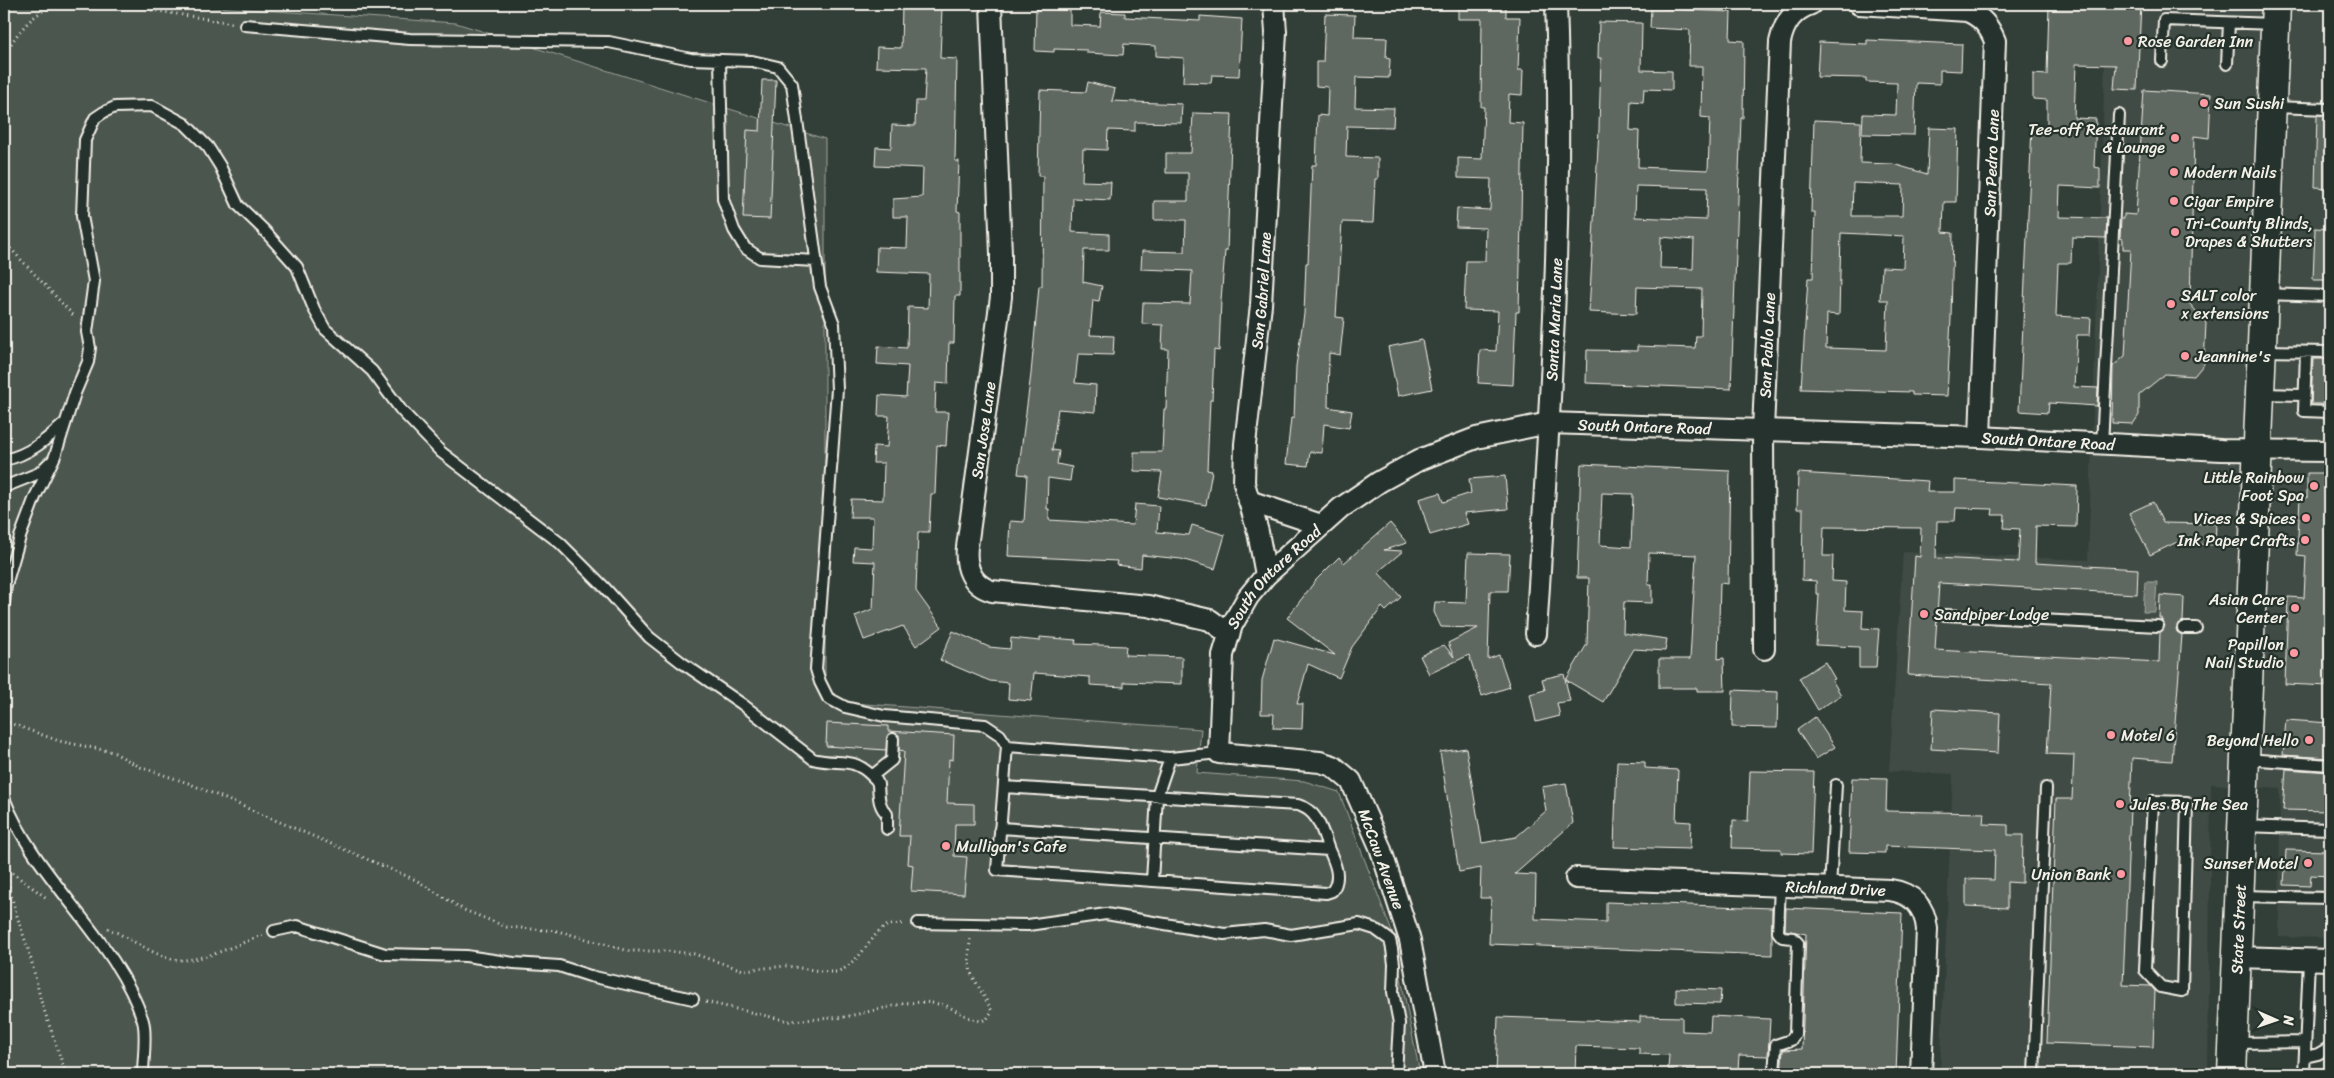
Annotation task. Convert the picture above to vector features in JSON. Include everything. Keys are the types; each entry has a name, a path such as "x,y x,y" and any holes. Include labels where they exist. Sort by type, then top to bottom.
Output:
{"main road":[{"name":"State Street","path":"2232,1074 2275,14"}],"street":[{"name":"San Gabriel Lane","path":"1266,575 1258,532 1244,484 1245,444 1261,304 1276,32 1274,4"},
{"name":"Santa Maria Lane","path":"1536,634 1548,424 1552,390 1558,143 1556,4"},
{"name":"San Pablo Lane","path":"1764,648 1763,430 1780,42 1787,22 1794,13 1811,4"},
{"name":"San Pedro Lane","path":"1858,4 1967,10 1985,22 1995,41 1980,437"},
{"name":"San Jose Lane","path":"991,8 1001,254 1001,298 967,546 966,560 969,571 982,588 992,591 1148,606 1210,620 1229,634"},
{"name":"South Ontare Road","path":"1219,754 1223,655 1229,634 1248,597 1266,575 1341,508 1379,482 1419,460 1476,438 1548,424 1980,437 2102,445 2330,451"},
{"path":"1249,500 1321,525"},
{"name":"McCaw Avenue","path":"1219,754 1320,762 1333,766 1351,781 1380,847 1400,905 1410,940 1435,1074"},
{"name":"Richland Drive","path":"1576,878 1900,891 1917,901 1922,909 1927,929 1921,1074"},
{"path":"2237,957 2330,960"}],"lane":[{"path":"2162,61 2164,20 2229,23 2275,14"},
{"path":"2227,64 2229,23"},
{"path":"245,25 410,39 609,42 691,59 752,61 778,67 792,84 820,287 834,324 837,389 816,669 828,698 845,707 884,716 985,725 1000,734 1007,746 997,870 1326,893 1332,892 1337,881 1337,869 1320,824 1312,810 1306,807 1004,787"},
{"path":"720,60 723,199 734,230 744,248 760,258 816,261"},
{"path":"4,603 6,585 20,537 35,497 55,456 75,393 88,362 90,348 87,332 94,281 82,216 85,140 95,118 104,112 122,106 152,106 185,124 208,147 220,166 238,205 268,234 297,267 314,309 325,329 372,370 401,410 441,452 560,543 605,588 649,637 680,662 742,704 813,759 823,762 854,762 864,767 878,782 881,809 887,814 887,829"},
{"path":"2271,107 2330,109"},
{"path":"2102,445 2119,115"},
{"path":"2264,294 2330,296"},
{"path":"2262,351 2330,352"},
{"path":"2306,352 2307,380 2304,395 2304,411 2330,412"},
{"path":"2259,394 2304,395"},
{"path":"4,460 32,450 66,423"},
{"path":"4,487 38,473 55,456"},
{"path":"1945,615 2158,626"},
{"path":"2183,628 2196,628"},
{"path":"872,776 892,760 893,739"},
{"path":"1007,746 1170,758 1219,754"},
{"path":"1152,881 1157,796 1170,758"},
{"path":"2245,759 2330,765"},
{"path":"1830,888 1836,785"},
{"path":"2034,1074 2046,788"},
{"path":"4,798 30,850 79,914 129,988 144,1023 143,1074"},
{"path":"2153,801 2187,802 2182,991 2161,986 2145,970 2153,801"},
{"path":"2242,826 2330,829"},
{"path":"1000,828 1155,840 1329,850"},
{"path":"1774,1074 1776,1045 1791,1040 1795,1034 1798,943 1793,938 1782,937 1778,932 1780,886"},
{"path":"2240,896 2330,898"},
{"path":"918,923 1028,925 1106,914 1224,934 1264,930 1291,935 1359,924 1375,929 1390,940 1392,949 1394,964 1393,992 1399,1023 1396,1074"},
{"path":"274,931 297,926 385,954 466,956 514,963 559,966 590,976 693,999"},
{"path":"2304,1074 2309,960"},
{"path":"2233,1043 2304,1042"},
{"path":"2305,1058 2318,1054 2330,1047"}],"path":[{"path":"4,57 8,49 40,13 57,5 85,4"},
{"path":"97,4 140,8 245,25"},
{"path":"4,235 9,247 87,332"},
{"path":"4,721 59,741 112,752 140,767 188,783 416,880 464,910 507,927 558,931 629,951 667,951 694,954 743,970 786,966 837,972 852,962 877,933 886,926 918,923"},
{"path":"4,867 40,894 145,947 176,960 195,959 274,931"},
{"path":"4,867 41,1001 66,1074"},
{"path":"693,999 788,1021 846,1017 906,1003 926,1002 945,1005 972,1019 981,1021 987,1019 992,1011 971,974 969,962 970,925"}],"shaded area":[{"path":"4,4 170,4 456,23 825,139 825,701 1201,729 1197,773 1304,781 1339,792 1392,932 1420,1074 4,1074"},
{"path":"2107,4 2330,4 2330,938 2279,937 2280,789 2211,784 2208,1074 1940,1074 1953,774 1889,771 1903,552 2088,560"},
{"path":"2145,582 2157,582 2155,612 2143,612"}],"building":[{"path":"1458,4 1506,4 1506,17 1520,17 1518,70 1523,70 1522,95 1509,94 1508,122 1523,123 1519,312 1516,312 1513,385 1478,383 1480,350 1496,351 1498,311 1464,310 1466,261 1485,261 1486,228 1456,227 1457,208 1490,210 1491,179 1458,178 1458,158 1482,159 1484,107 1481,107 1482,19 1458,19"},
{"path":"2049,4 2141,4 2137,90 2114,89 2116,65 2076,64 2074,118 2096,119 2094,167 2100,168 2100,188 2060,186 2059,217 2107,218 2106,238 2072,237 2071,263 2058,263 2056,316 2091,318 2090,335 2077,335 2074,387 2098,388 2097,406 2049,403 2048,413 2019,411 2032,127 2047,127 2047,100 2033,99 2033,74 2047,75"},
{"path":"902,6 942,8 940,58 957,59 955,161 959,161 957,211 960,212 960,296 955,296 954,343 949,343 948,384 936,383 935,412 948,412 946,446 937,445 935,494 931,494 929,532 918,532 916,591 942,627 916,646 903,626 864,640 855,616 873,609 875,562 853,561 854,547 872,548 873,517 850,517 851,499 883,500 884,463 873,463 874,446 887,447 889,416 878,416 879,395 906,397 908,366 877,364 878,346 907,348 908,307 928,308 929,274 876,272 877,247 907,248 908,217 893,217 893,199 922,197 923,168 875,166 876,147 891,148 892,125 915,126 916,101 924,101 926,68 876,67 877,47 901,48"},
{"path":"1651,8 1731,12 1730,40 1744,41 1743,118 1741,118 1731,389 1586,383 1587,350 1637,351 1637,346 1695,348 1696,336 1701,336 1702,289 1637,287 1636,314 1589,312 1599,129 1601,58 1598,58 1599,22 1642,23 1641,70 1672,71 1672,90 1644,89 1643,102 1631,101 1630,130 1639,131 1638,167 1708,170 1710,118 1701,117 1702,66 1689,66 1690,30 1650,28","holes":["1636,186 1707,188 1706,220 1635,217","1661,237 1694,240 1693,269 1660,268"]},
{"path":"1036,9 1070,10 1070,25 1100,26 1101,12 1125,13 1125,17 1200,21 1200,16 1242,19 1239,76 1212,75 1211,83 1183,82 1184,58 1156,56 1156,46 1124,44 1123,55 1087,53 1087,50 1054,49 1054,52 1035,51"},
{"path":"1325,14 1355,15 1354,37 1387,38 1386,58 1390,59 1389,78 1356,77 1355,107 1394,108 1393,127 1347,126 1346,157 1378,158 1378,179 1375,179 1373,223 1342,222 1336,317 1344,318 1340,355 1329,353 1328,407 1352,411 1349,428 1324,424 1322,453 1310,452 1308,466 1286,464 1291,418 1294,418 1296,366 1304,314 1312,165 1316,165 1318,115 1327,116 1328,87 1316,86 1316,62 1323,62"},
{"path":"1867,40 1962,44 1961,71 1940,70 1940,84 1916,83 1914,135 1862,134 1863,114 1896,115 1897,83 1866,82 1866,78 1817,77 1819,42 1867,44"},
{"path":"762,80 776,80 770,219 743,218 747,130 760,131"},
{"path":"1088,82 1115,89 1112,101 1182,104 1181,123 1135,122 1135,131 1108,130 1107,150 1083,149 1082,181 1111,182 1110,200 1073,198 1072,232 1109,234 1109,250 1084,250 1083,282 1102,286 1099,301 1093,300 1090,335 1114,336 1113,355 1078,354 1075,383 1096,385 1095,412 1058,409 1052,450 1059,451 1057,464 1072,467 1070,481 1048,478 1047,509 1049,509 1049,520 1133,525 1135,504 1159,506 1157,532 1189,535 1192,525 1225,535 1215,569 1181,559 1142,555 1141,568 1116,565 1117,561 1008,556 1010,521 1024,522 1027,475 1018,474 1031,374 1039,286 1042,286 1043,176 1038,176 1040,90 1086,92"},
{"path":"2144,90 2211,94 2209,138 2194,136 2190,304 2206,323 2204,364 2194,376 2165,374 2139,395 2139,415 2133,424 2112,423 2113,366 2125,356 2131,249 2123,249 2123,239 2120,238 2121,219 2124,219 2124,214 2136,215"},
{"path":"1193,113 1232,114 1227,251 1225,251 1221,300 1219,351 1214,350 1207,470 1212,471 1206,505 1158,497 1162,472 1134,471 1134,452 1162,452 1164,409 1166,409 1168,349 1162,349 1163,325 1142,324 1143,303 1190,304 1192,271 1141,269 1142,251 1185,252 1186,220 1154,220 1154,201 1188,201 1188,173 1166,173 1166,153 1191,153"},
{"path":"2317,115 2330,116 2330,188 2315,187"},
{"path":"1814,120 1861,122 1860,163 1893,164 1927,174 1929,128 1958,129 1956,202 1944,202 1943,232 1953,233 1947,396 1912,395 1912,392 1801,389 1808,278 1813,278 1815,212 1811,212","holes":["1853,183 1903,185 1902,216 1852,216","1841,233 1904,236 1903,268 1882,267 1880,300 1888,300 1886,350 1826,348 1827,314 1839,315"]},
{"path":"2315,228 2330,229 2330,280 2313,280"},
{"path":"1422,340 1432,389 1398,396 1388,347"},
{"path":"2313,359 2330,359 2330,404 2311,404"},
{"path":"1581,464 1730,471 1728,584 1720,583 1718,659 1724,658 1725,691 1697,691 1697,688 1659,688 1659,659 1690,659 1696,555 1649,553 1648,585 1652,585 1652,603 1624,602 1623,633 1667,639 1665,651 1634,649 1603,702 1566,680 1587,644 1589,578 1577,578","holes":["1602,493 1633,494 1631,547 1600,545"]},
{"path":"1798,473 1928,481 1927,492 1955,492 1955,480 2077,486 2076,527 2036,526 2035,563 2138,569 2137,594 1939,583 1935,650 2159,662 2160,632 2165,626 2161,618 2159,618 2160,595 2184,597 2183,621 2176,628 2177,632 2182,635 2172,761 2132,758 2123,985 2151,986 2155,991 2153,1047 2047,1043 2056,799 2072,799 2074,755 2047,754 2051,683 1908,675 1915,556 1920,557 1921,528 1824,527 1823,556 1833,556 1832,581 1846,582 1845,610 1863,611 1862,628 1879,629 1876,668 1859,668 1859,647 1816,645 1819,594 1816,594 1816,581 1802,580 1803,509 1797,509","holes":["1956,508 1993,509 1992,515 2005,515 2004,528 2020,529 2018,562 1936,558 1937,521 1955,521"]},
{"path":"2307,473 2330,473 2330,686 2285,684 2288,597 2304,598 2306,556 2297,555 2300,498 2307,498"},
{"path":"1505,476 1508,509 1464,513 1468,524 1430,535 1419,499 1440,493 1443,502 1471,493 1469,479"},
{"path":"2153,502 2163,523 2216,524 2215,545 2175,543 2150,555 2129,513"},
{"path":"1390,523 1407,543 1384,550 1403,551 1378,572 1401,597 1386,611 1382,607 1352,647 1339,678 1308,664 1297,704 1303,704 1302,729 1273,728 1274,714 1261,714 1262,680 1274,638 1335,655 1287,618 1316,580 1339,557 1344,563"},
{"path":"1468,553 1510,554 1508,591 1490,591 1488,659 1499,655 1510,687 1482,696 1469,655 1429,674 1420,656 1444,645 1454,657 1448,643 1478,628 1441,627 1434,612 1435,602 1466,603"},
{"path":"953,631 989,647 1010,649 1011,638 1040,641 1040,637 1076,640 1075,644 1126,646 1125,655 1182,657 1182,684 1124,682 1124,687 1090,685 1090,677 1034,673 1031,701 1008,699 1009,683 990,681 940,660"},
{"path":"1825,662 1835,679 1832,680 1841,695 1818,710 1799,678"},
{"path":"1564,674 1570,701 1557,703 1560,716 1536,722 1530,694 1545,690 1542,679"},
{"path":"1733,690 1778,692 1777,728 1732,727"},
{"path":"1933,709 2000,713 1998,753 1931,749"},
{"path":"1815,717 1835,747 1816,759 1797,730"},
{"path":"2286,720 2330,723 2330,758 2283,755"},
{"path":"827,723 888,726 888,731 954,735 953,760 949,759 947,803 974,804 974,824 955,824 954,856 967,857 964,894 911,891 913,865 908,864 910,836 899,836 904,751 899,750 899,735 893,732 888,735 886,750 826,746"},
{"path":"1466,748 1482,843 1516,837 1546,811 1542,787 1566,783 1573,823 1515,874 1536,875 1535,919 1606,922 1606,902 1772,908 1772,955 1489,944 1491,898 1480,898 1481,868 1459,872 1440,752"},
{"path":"1617,761 1645,762 1645,768 1678,770 1676,821 1691,822 1690,849 1614,847"},
{"path":"2286,769 2330,772 2330,811 2283,810"},
{"path":"1750,771 1814,772 1811,854 1781,853 1781,849 1732,848 1733,820 1748,821"},
{"path":"1852,778 1887,779 1886,811 1984,813 1983,824 2008,825 2008,835 2023,835 2022,883 2007,882 2007,908 1966,906 1966,879 1994,880 1995,850 1885,846 1885,853 1849,852"},
{"name":"Sunset Motel","path":"2286,850 2330,851 2330,876 2311,875 2310,886 2284,885"},
{"path":"1786,908 1902,913 1896,1074 1781,1074 1783,1050 1802,1049 1806,934 1785,930"},
{"path":"1676,988 1721,990 1720,1004 1676,1003"},
{"path":"1640,1016 1682,1017 1682,1031 1710,1032 1711,1016 1770,1019 1768,1056 1739,1055 1738,1070 1668,1069 1669,1055 1639,1054 1639,1048 1576,1046 1575,1074 1496,1074 1498,1017 1640,1022"}],"place":[{"name":"Rose Garden Inn","path":"2128,41"},
{"name":"Sun Sushi","path":"2204,103"},
{"name":"Tee-off Restaurant & Lounge","path":"2175,138"},
{"name":"Modern Nails","path":"2174,172"},
{"name":"Cigar Empire","path":"2174,201"},
{"name":"Tri-County Blinds, Drapes & Shutters","path":"2175,232"},
{"name":"SALT color x extensions","path":"2171,304"},
{"name":"Jeannine's","path":"2185,356"},
{"name":"Little Rainbow Foot Spa","path":"2314,486"},
{"name":"Vices & Spices","path":"2306,518"},
{"name":"Ink Paper Crafts","path":"2305,540"},
{"name":"Asian Care Center","path":"2295,608"},
{"name":"Sandpiper Lodge","path":"1924,614"},
{"name":"Papillon Nail Studio","path":"2294,653"},
{"name":"Motel 6","path":"2111,735"},
{"name":"Beyond Hello","path":"2309,740"},
{"name":"Jules By The Sea","path":"2120,804"},
{"name":"Mulligan's Cafe","path":"946,846"},
{"name":"Sunset Motel","path":"2308,863"},
{"name":"Union Bank","path":"2121,874"}]}
